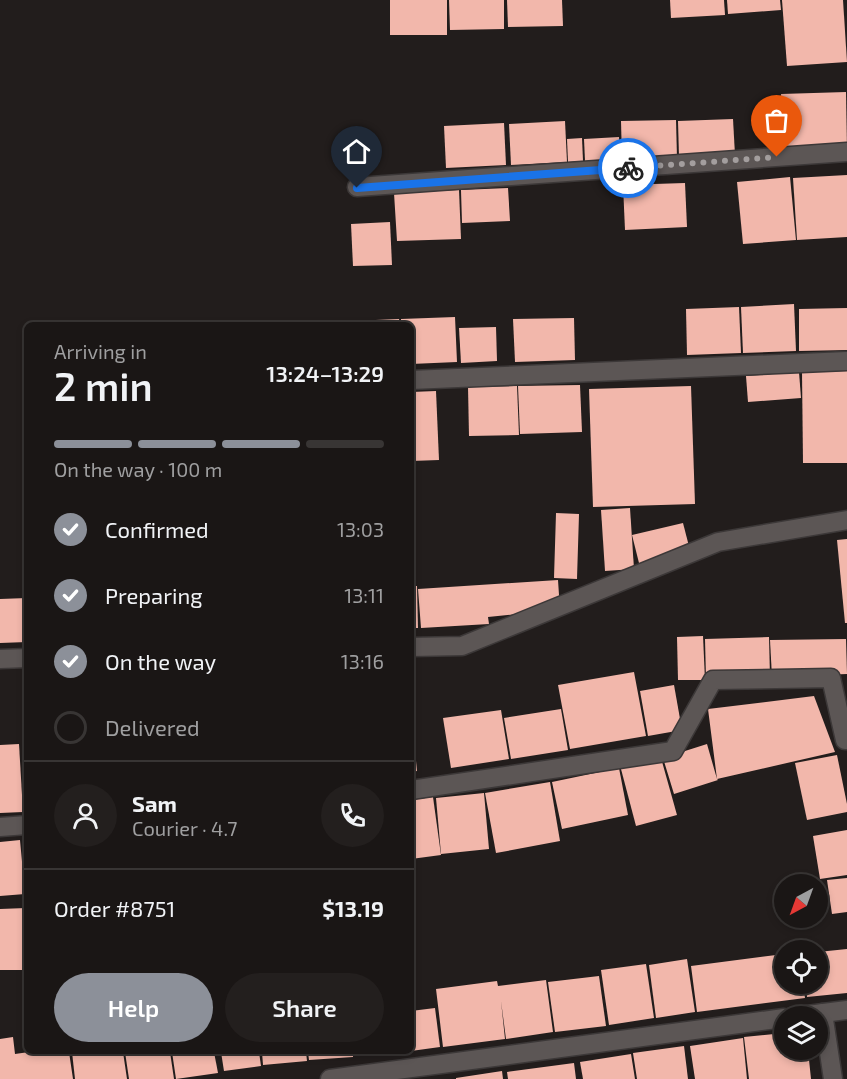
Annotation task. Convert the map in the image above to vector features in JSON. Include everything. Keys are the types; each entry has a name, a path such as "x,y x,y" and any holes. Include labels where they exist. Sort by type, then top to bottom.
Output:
{"street":[{"path":"357,188 847,152"},
{"path":"414,380 847,362"},
{"path":"414,647 462,646 718,542 847,520"},
{"path":"0,659 24,658"},
{"path":"414,790 673,751 713,680 831,678 846,744"},
{"path":"0,827 24,825"},
{"path":"828,1012 847,1010"},
{"path":"330,1079 774,1019"},
{"path":"828,1046 833,1079"}],"building":[{"path":"390,0 447,0 447,35 390,35"},
{"path":"449,0 504,0 504,29 450,30"},
{"path":"507,0 562,0 563,26 508,27"},
{"path":"670,0 724,0 725,15 671,18"},
{"path":"727,0 780,0 781,10 728,14"},
{"path":"782,0 843,0 847,62 787,66"},
{"path":"846,92 847,149 783,151 781,94"},
{"path":"733,119 735,155 679,157 678,121"},
{"path":"676,120 677,158 622,159 621,121"},
{"path":"565,121 567,162 511,165 509,124"},
{"path":"504,123 506,165 446,168 444,126"},
{"path":"619,137 620,159 585,161 584,139"},
{"path":"582,138 583,161 568,162 567,139"},
{"path":"847,175 847,237 797,240 793,178"},
{"path":"790,177 796,240 743,244 737,182"},
{"path":"685,183 687,227 625,230 623,185"},
{"path":"508,188 510,221 462,223 461,190"},
{"path":"459,190 461,239 397,241 394,193"},
{"path":"390,222 392,265 353,266 351,224"},
{"path":"794,304 796,351 743,353 741,307"},
{"path":"739,307 741,353 687,355 686,309"},
{"path":"847,308 847,350 799,351 799,309"},
{"path":"455,317 457,362 414,364 414,322 401,322 401,319"},
{"path":"574,318 575,360 515,362 513,319"},
{"path":"399,319 399,322 352,322"},
{"path":"496,327 497,361 461,363 459,328"},
{"path":"847,371 847,463 803,463 802,372"},
{"path":"799,372 801,398 748,402 746,376"},
{"path":"580,385 582,432 520,434 518,386"},
{"path":"517,386 519,435 469,436 468,387"},
{"path":"691,386 695,504 593,507 589,389"},
{"path":"436,391 439,460 414,461 414,392"},
{"path":"630,508 634,569 605,571 601,510"},
{"path":"556,513 579,514 577,579 554,578"},
{"path":"683,523 692,558 641,571 632,535"},
{"path":"847,539 847,623 845,623 837,540"},
{"path":"558,580 560,610 488,617 489,624 421,628 418,589"},
{"path":"414,586 417,586 418,628 414,628"},
{"path":"24,598 24,642 0,643 0,599"},
{"path":"703,636 705,680 678,680 677,637"},
{"path":"769,637 770,677 706,679 705,639"},
{"path":"846,639 847,674 772,677 770,640"},
{"path":"634,672 646,736 570,749 558,685"},
{"path":"674,685 682,730 648,736 640,691"},
{"path":"814,696 835,752 717,779 708,709"},
{"path":"561,709 568,750 511,759 504,718"},
{"path":"501,710 509,759 451,768 443,718"},
{"path":"414,740 417,771 414,772"},
{"path":"19,744 23,812 0,813 0,745"},
{"path":"707,744 717,779 674,794 663,758"},
{"path":"837,755 847,812 807,820 795,763"},
{"path":"22,758 24,758 24,787"},
{"path":"661,758 677,815 636,826 621,769"},
{"path":"619,768 628,815 562,829 552,782"},
{"path":"550,782 560,841 496,853 485,793"},
{"path":"484,793 489,849 441,854 436,798"},
{"path":"433,797 441,855 414,859 414,800"},
{"path":"847,830 847,875 828,878 828,874 819,874 813,836"},
{"path":"20,840 24,894 0,896 0,842"},
{"path":"22,840 24,840 24,866"},
{"path":"847,878 847,912 832,914 828,880"},
{"path":"24,908 24,970 0,970 0,909"},
{"path":"847,949 847,993 807,997 807,994 828,994 828,951"},
{"path":"774,955 774,994 804,994 805,998 697,1012 691,966"},
{"path":"687,959 695,1012 656,1018 649,965"},
{"path":"646,964 654,1018 609,1025 601,970"},
{"path":"599,976 606,1026 555,1032 548,982"},
{"path":"546,980 553,1032 506,1039 501,1001 505,1039 443,1047 436,989 497,981 498,986"},
{"path":"435,1008 440,1047 414,1051 414,1011"},
{"path":"774,1034 774,1060 809,1060 811,1079 749,1079 744,1037"},
{"path":"13,1037 15,1054 69,1054 73,1079 0,1079 0,1039"},
{"path":"743,1038 747,1079 695,1079 690,1046"},
{"path":"684,1046 688,1079 637,1079 633,1053"},
{"path":"72,1054 123,1054 127,1079 75,1079"},
{"path":"125,1054 170,1054 174,1079 129,1079"},
{"path":"172,1054 214,1054 218,1073 176,1079"},
{"path":"221,1054 259,1054 261,1066 224,1071"},
{"path":"262,1054 306,1054 307,1061 263,1065"},
{"path":"308,1054 353,1054 353,1057 309,1060"},
{"path":"631,1054 635,1079 583,1079 580,1062"},
{"path":"574,1063 576,1079 508,1079 507,1072"},
{"path":"502,1071 503,1079 456,1079 456,1078"}],"way so far":[{"path":"628,168 777,157"}],"route":[{"path":"357,188 628,168"}]}
